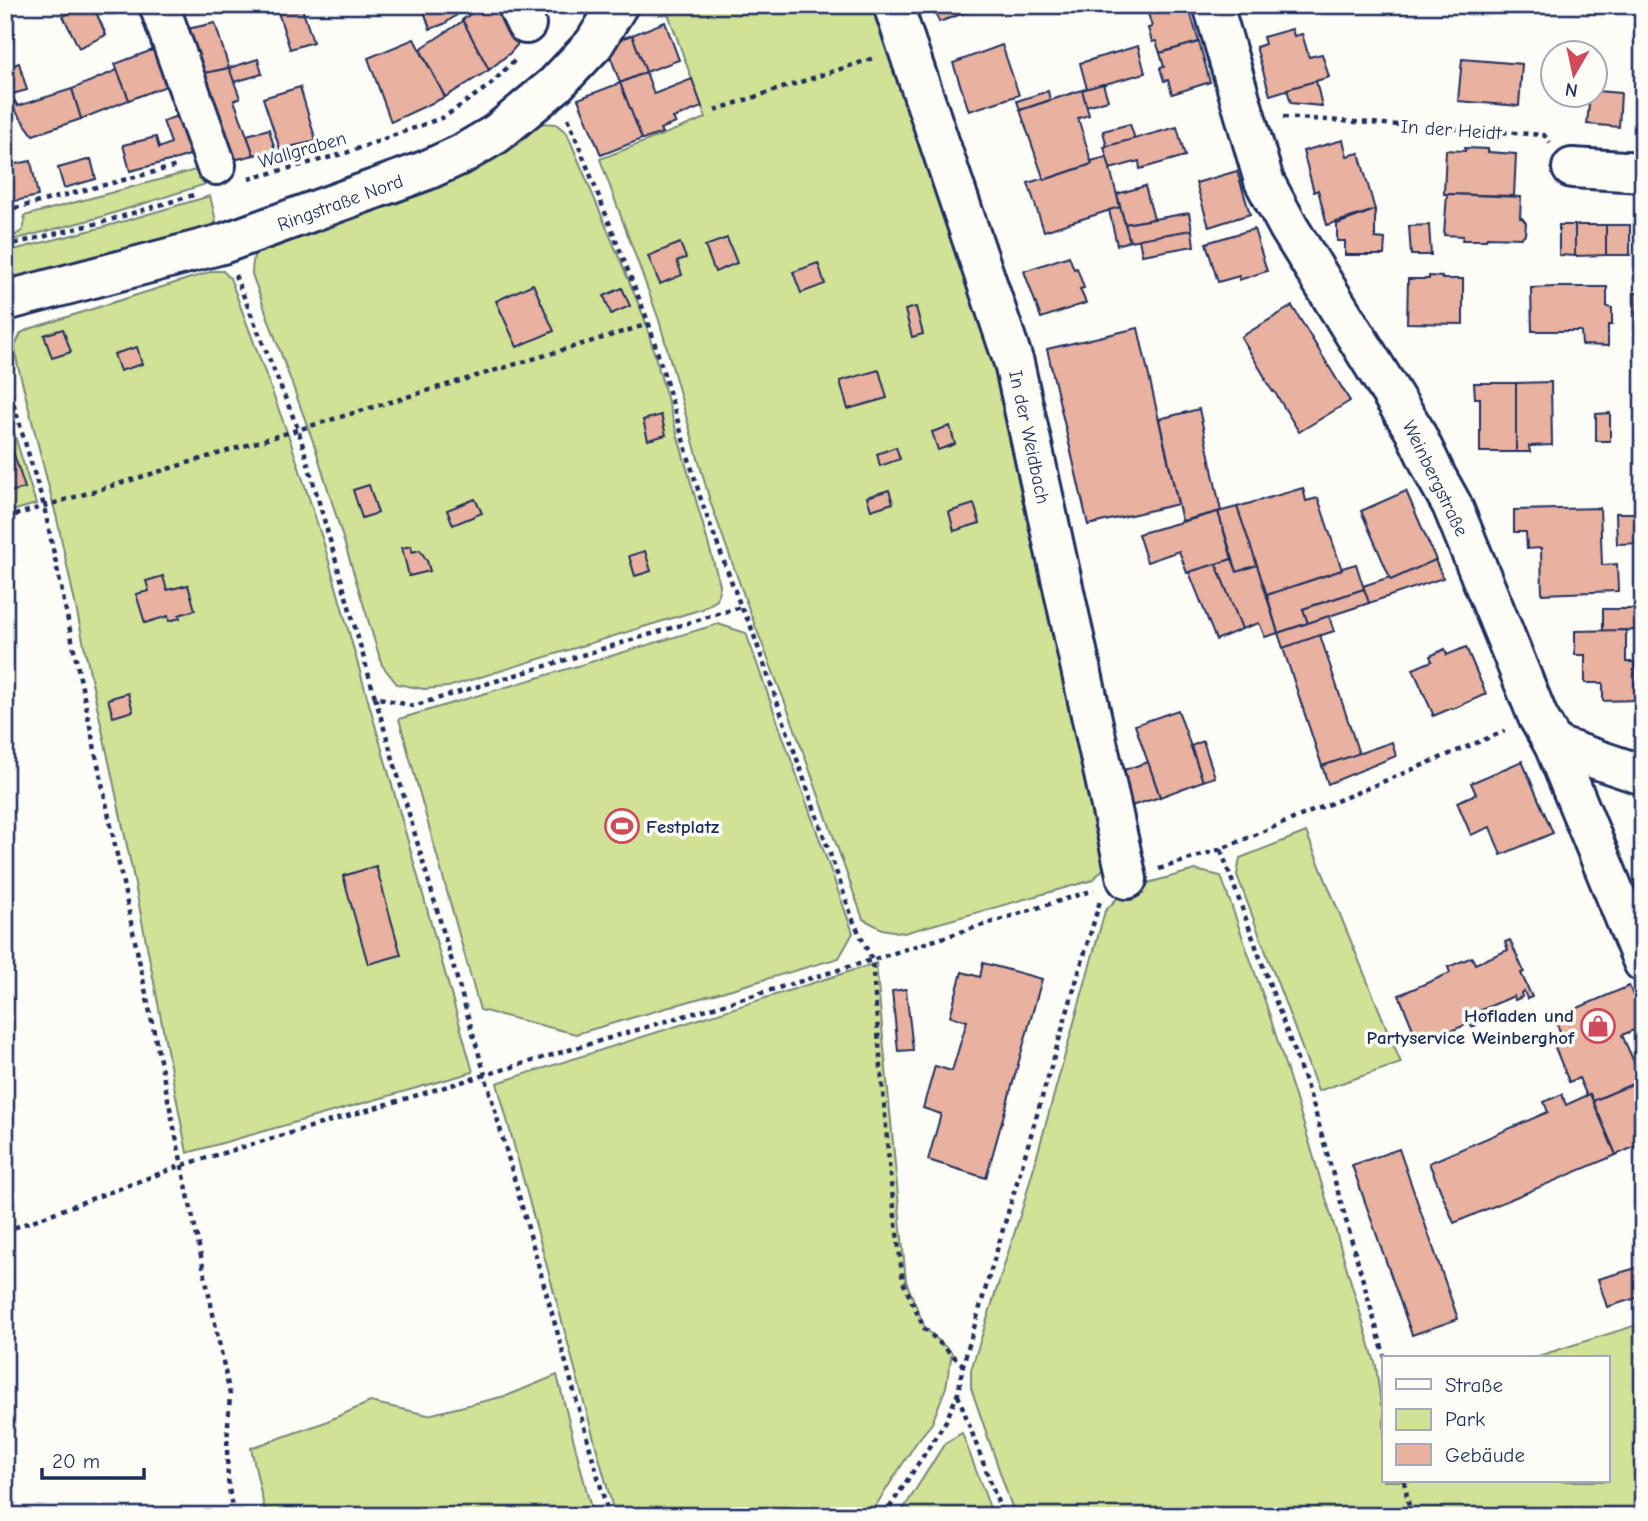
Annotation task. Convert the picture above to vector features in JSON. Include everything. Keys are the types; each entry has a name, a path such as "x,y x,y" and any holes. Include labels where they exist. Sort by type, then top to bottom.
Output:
{"street":[{"path":"159,5 219,174"},
{"name":"Ringstraße Nord","path":"5,301 222,244 427,170 462,154 496,134 555,85 594,44 618,5"},
{"name":"In der Weidbach","path":"894,5 1014,363 1111,889"},
{"name":"Weinbergstraße","path":"1213,5 1264,181 1289,228 1414,430 1452,505 1643,962"},
{"path":"1572,168 1643,172"},
{"path":"1546,731 1643,775"}],"path":[{"name":"Wallgraben","path":"5,246 103,222 219,174 346,152 444,117 490,85 520,29"},
{"path":"715,110 908,47"},
{"path":"555,85 649,324 702,503 750,624 853,920 872,960 890,1175 904,1282 924,1328 963,1365"},
{"name":"In der Heidt","path":"1244,114 1544,135 1572,168"},
{"path":"5,210 219,174"},
{"path":"222,244 298,429 609,1516"},
{"path":"5,518 649,324"},
{"path":"5,375 44,506 230,1395 226,1450 234,1516"},
{"path":"375,697 413,706 741,607"},
{"path":"5,1231 183,1165 1111,889 1546,731"},
{"path":"1221,849 1313,1104 1384,1356"},
{"path":"884,1516 946,1421 958,1394 963,1365 1111,889"},
{"path":"958,1394 1003,1516"},
{"path":"1404,1482 1411,1516"}],"green space":[{"path":"665,5 875,5 993,346 1104,849 1103,869 1093,880 904,933 882,929 863,919 710,501 659,320 600,159 706,118"},
{"path":"542,123 556,124 567,133 644,317 720,585 717,600 702,609 448,687 424,689 397,684 382,665 315,447 252,274 254,257 260,246 270,239 419,194 463,174"},
{"path":"207,167 211,175 206,184 101,217 5,242 5,235 14,236 23,230 24,216"},
{"path":"210,196 216,221 211,231 5,290 5,252"},
{"path":"213,271 223,271 230,278 290,440 324,544 473,1072 187,1153 132,869 57,519 15,346 21,333 29,329"},
{"path":"5,404 36,504 5,513"},
{"name":"Festplatz","path":"718,624 746,633 853,933 839,958 576,1034 480,1010 399,719"},
{"path":"1306,832 1401,1063 1318,1091 1237,875 1240,858"},
{"path":"1195,870 1221,876 1266,1004 1376,1366 1382,1405 1382,1482 1610,1482 1610,1356 1538,1356 1643,1323 1643,1516 1401,1516 1399,1507 1368,1516 1015,1516 971,1388 971,1370 1023,1206 1105,911 1126,889"},
{"path":"876,963 906,1281 925,1328 952,1353 946,1387 932,1423 869,1516 615,1516 497,1083"},
{"path":"557,1375 593,1516 266,1516 251,1448 323,1423 370,1402 428,1415 509,1395"},
{"path":"962,1433 993,1516 899,1516 945,1443"}],"building":[{"path":"86,5 93,5 106,35 79,48 63,16"},
{"path":"101,5 137,5 119,13 105,14"},
{"path":"288,5 301,5 313,42 290,49 277,9"},
{"path":"422,5 454,5 458,14 444,24 430,29"},
{"path":"483,5 508,5 525,36 489,70 462,20"},
{"path":"933,5 987,5 939,22"},
{"path":"1175,5 1188,5 1199,42 1160,53 1156,41 1152,42 1148,13"},
{"path":"463,21 489,70 445,97 420,49"},
{"path":"665,22 679,60 646,72 632,35"},
{"path":"215,23 229,68 191,76 178,31"},
{"path":"1292,29 1294,36 1302,34 1309,57 1322,54 1329,77 1270,95 1256,47 1265,44 1263,37"},
{"path":"632,35 646,72 620,83 606,44"},
{"path":"414,39 445,97 391,122 368,58"},
{"path":"1199,42 1210,82 1172,94 1168,80 1164,81 1160,68 1164,67 1160,53"},
{"path":"1002,45 1019,95 969,111 953,63"},
{"path":"163,46 177,82 129,100 115,64"},
{"path":"1138,46 1145,73 1087,89 1080,63"},
{"path":"258,59 262,74 234,82 229,68"},
{"path":"1462,59 1522,64 1519,106 1458,101"},
{"path":"19,63 27,90 5,96 5,68"},
{"path":"229,68 240,98 234,100 254,155 225,162 191,76"},
{"path":"117,70 129,100 81,119 72,89"},
{"path":"646,72 654,94 692,79 702,107 673,118 676,123 660,129 662,133 642,139 620,83"},
{"path":"1316,81 1322,106 1291,103 1287,89"},
{"path":"620,83 642,139 601,155 578,99"},
{"path":"1103,84 1108,100 1086,106 1082,90"},
{"path":"300,87 316,141 280,149 263,98"},
{"path":"72,89 81,119 33,135 9,102 14,100 18,106"},
{"path":"1082,90 1089,115 1078,118 1092,164 1044,180 1020,110"},
{"path":"1048,91 1050,100 1020,110 1017,101"},
{"path":"1610,92 1621,93 1619,127 1587,124 1589,108 1610,108"},
{"path":"188,112 202,151 130,171 123,145 156,137 159,148 171,143 163,121"},
{"path":"1130,124 1135,139 1107,147 1103,131"},
{"path":"1177,127 1185,156 1140,169 1139,161 1110,169 1104,147"},
{"path":"269,129 275,150 254,155 247,135"},
{"path":"1343,140 1347,156 1359,153 1375,210 1327,225 1318,190 1314,192 1303,151"},
{"path":"1465,148 1516,154 1514,196 1444,194 1446,150 1465,151"},
{"path":"1107,157 1120,207 1044,231 1028,183 1044,180"},
{"path":"91,159 96,179 64,188 58,168"},
{"path":"31,161 38,196 5,203 5,166"},
{"path":"1237,171 1250,214 1209,227 1196,183"},
{"path":"1145,186 1154,219 1125,224 1117,194"},
{"path":"1447,194 1521,197 1520,218 1526,223 1525,234 1521,238 1487,237 1486,240 1462,240 1463,236 1444,235"},
{"path":"1120,207 1130,241 1117,245 1109,210"},
{"path":"1375,210 1375,238 1385,239 1384,255 1345,255 1345,241 1337,241 1337,224"},
{"path":"1189,213 1192,230 1130,241 1125,224"},
{"path":"1429,225 1431,255 1411,255 1409,226"},
{"path":"1559,225 1575,225 1575,256 1559,255"},
{"path":"1575,225 1606,225 1606,255 1575,256"},
{"path":"1606,225 1630,225 1630,255 1606,255"},
{"path":"1254,229 1267,271 1239,280 1239,276 1218,282 1206,243"},
{"path":"1192,230 1194,246 1142,255 1139,239"},
{"path":"727,238 737,263 715,272 705,246"},
{"path":"680,243 686,258 677,261 682,275 660,284 648,256"},
{"path":"1069,256 1074,269 1077,268 1084,288 1080,289 1086,303 1041,318 1024,271"},
{"path":"818,263 825,284 801,293 793,272"},
{"path":"1429,276 1463,279 1463,324 1407,323 1408,279 1429,279"},
{"path":"533,284 554,331 517,347 496,301"},
{"path":"1607,287 1607,307 1612,308 1612,325 1608,325 1608,346 1582,345 1581,331 1532,331 1531,288"},
{"path":"622,288 630,306 611,314 604,296"},
{"path":"1635,293 1643,293 1643,320 1636,320"},
{"path":"1292,306 1350,401 1299,432 1241,337"},
{"path":"916,307 923,334 912,337 905,310"},
{"path":"1138,328 1178,504 1088,525 1047,349"},
{"path":"63,329 71,352 52,358 44,335"},
{"path":"137,347 142,364 120,371 114,354"},
{"path":"879,370 887,398 848,409 840,381"},
{"path":"1551,382 1552,445 1529,446 1530,452 1516,452 1516,383"},
{"path":"1474,383 1516,383 1516,452 1480,452 1480,398 1475,398"},
{"path":"1199,409 1221,511 1182,521 1159,419"},
{"path":"1610,413 1610,441 1596,441 1596,414"},
{"path":"661,415 666,435 648,440 643,420"},
{"path":"950,426 955,444 938,450 932,432"},
{"path":"5,427 25,488 7,493 11,505 5,507"},
{"path":"896,447 900,459 880,466 877,454"},
{"path":"369,485 378,513 362,518 353,490"},
{"path":"1303,488 1306,501 1318,498 1342,570 1267,595 1237,507"},
{"path":"889,490 893,503 871,510 867,497"},
{"path":"1406,491 1436,560 1391,580 1361,511"},
{"path":"475,499 482,513 453,525 447,510"},
{"path":"974,504 980,523 954,531 949,512"},
{"path":"1237,507 1257,565 1237,572 1218,512"},
{"path":"1600,508 1602,565 1617,564 1618,591 1542,594 1541,548 1527,549 1526,532 1514,532 1514,510"},
{"path":"1218,512 1232,559 1187,573 1179,551 1147,562 1138,534"},
{"path":"1616,513 1643,513 1643,543 1617,544"},
{"path":"411,546 412,552 420,550 430,571 409,576 402,548"},
{"path":"645,551 651,571 635,576 629,556"},
{"path":"1232,559 1237,572 1257,565 1278,633 1265,637 1259,623 1242,629 1216,564"},
{"path":"1435,560 1443,578 1369,603 1363,586 1390,577 1391,580"},
{"path":"1216,564 1242,629 1216,640 1189,572"},
{"path":"1356,564 1364,589 1303,609 1308,623 1278,633 1267,595"},
{"path":"163,576 167,590 188,585 195,610 169,621 168,616 145,623 136,594 149,591 146,581"},
{"path":"1364,589 1369,603 1308,623 1303,609"},
{"path":"1603,609 1643,609 1643,630 1603,631"},
{"path":"1329,616 1334,631 1283,648 1278,633"},
{"path":"1626,630 1626,662 1635,662 1635,700 1603,701 1603,683 1585,683 1585,655 1575,655 1575,631"},
{"path":"1320,635 1359,754 1322,766 1283,648"},
{"path":"1466,647 1486,694 1433,716 1413,669 1432,661 1430,656 1445,649 1447,655"},
{"path":"128,693 133,711 113,717 108,699"},
{"path":"1178,710 1203,781 1160,797 1135,725"},
{"path":"1203,741 1215,777 1203,781 1191,746"},
{"path":"1392,742 1396,756 1328,784 1322,766"},
{"path":"1522,761 1553,833 1501,855 1490,827 1471,835 1457,802 1476,794 1471,783"},
{"path":"1148,762 1160,797 1128,807 1121,771"},
{"path":"376,866 401,955 368,964 343,876"},
{"path":"1510,940 1532,997 1527,999 1524,991 1521,993 1522,997 1515,1000 1514,996 1481,1010 1484,1017 1474,1021 1476,1025 1472,1027 1470,1023 1419,1044 1399,995 1450,973 1448,967 1472,957 1475,964 1508,950 1505,942"},
{"path":"983,963 1042,979 986,1178 928,1160 941,1114 923,1108 935,1066 952,1071 967,1021 950,1016 962,972 980,977"},
{"path":"1629,986 1643,1018 1643,1026 1622,1035 1642,1080 1593,1101 1590,1094 1587,1096 1579,1078 1569,1082 1554,1045 1564,1040 1554,1018"},
{"path":"906,989 913,1050 898,1051 892,991"},
{"path":"1643,1080 1643,1143 1616,1155 1593,1101"},
{"path":"1562,1094 1566,1105 1590,1094 1616,1155 1454,1223 1429,1163 1548,1112 1544,1102"},
{"path":"1399,1149 1458,1319 1412,1335 1352,1165"},
{"path":"1643,1266 1643,1296 1607,1307 1598,1279"}],"place":[{"name":"Festplatz","path":"622,826"},
{"name":"Hofladen und Partyservice Weinberghof","path":"1598,1026"}]}
